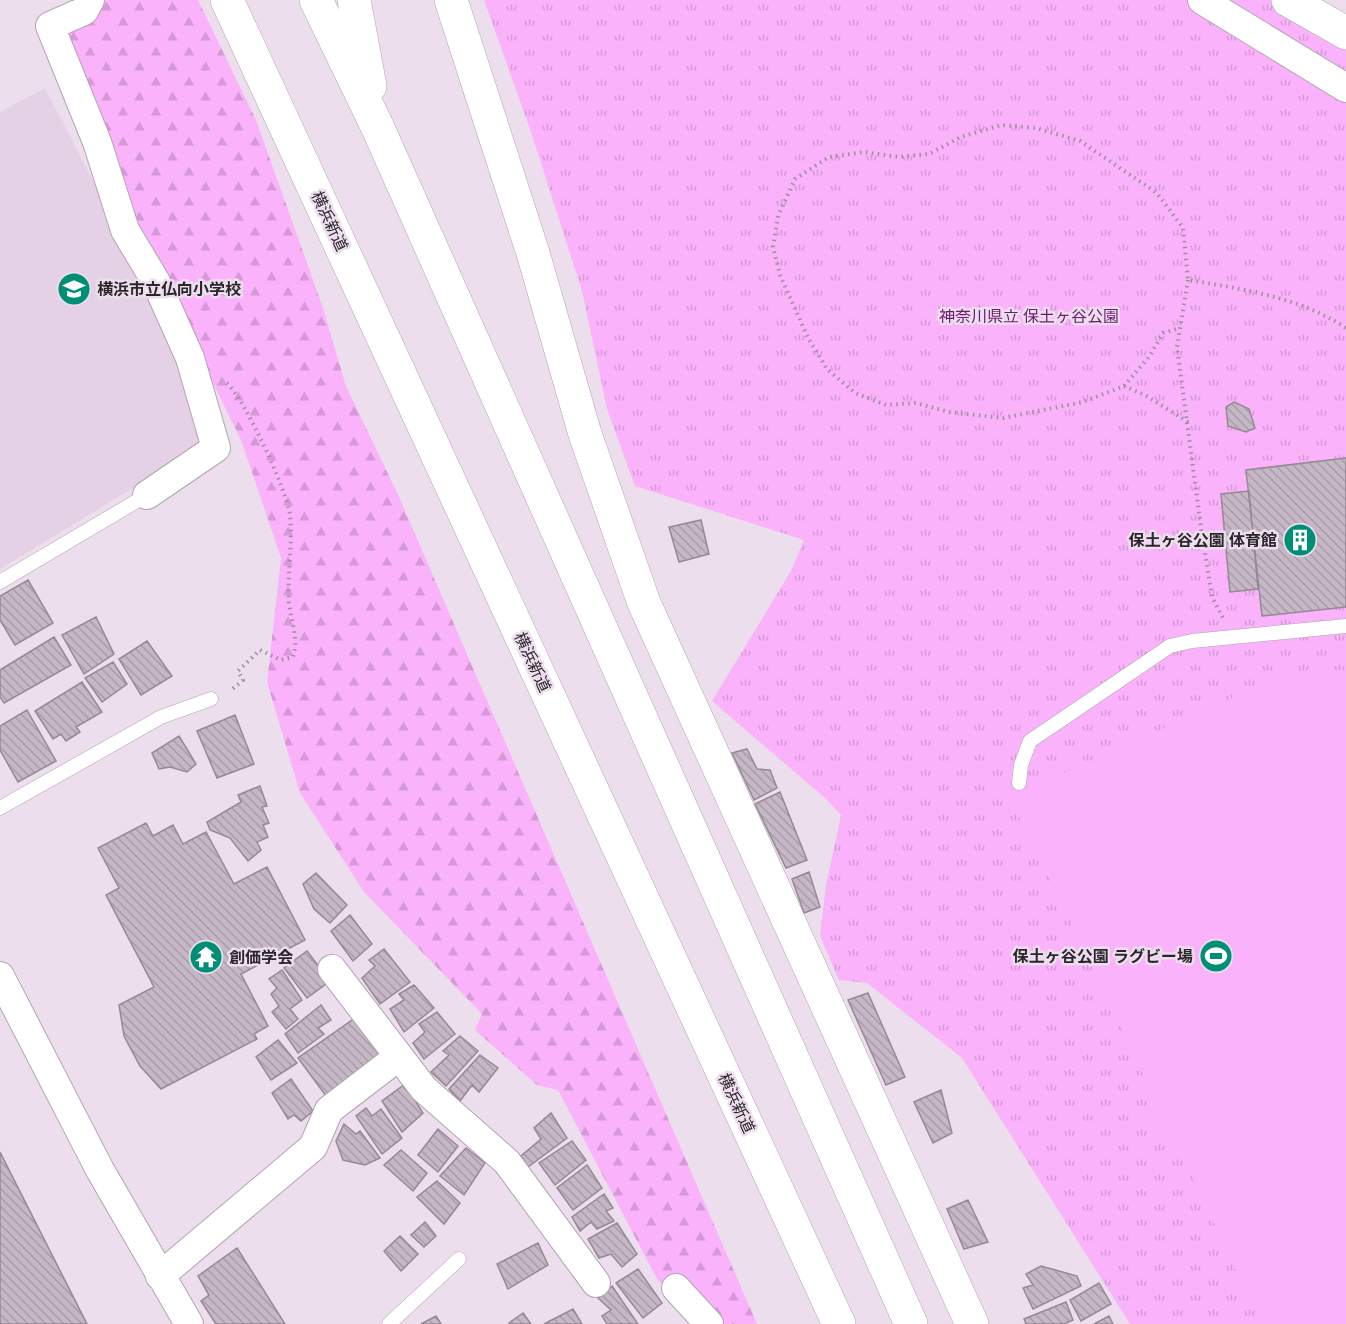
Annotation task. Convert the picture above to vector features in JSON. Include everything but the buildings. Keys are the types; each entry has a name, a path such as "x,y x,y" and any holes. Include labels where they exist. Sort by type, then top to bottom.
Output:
{"main road":[{"name":"横浜新道","path":"228,0 839,1324"},
{"path":"316,0 377,126 911,1324"},
{"path":"354,0 377,126"},
{"path":"451,0 533,253 585,434 644,603 972,1324"},
{"path":"1288,0 1346,33"}],"street":[{"path":"90,0 84,11 50,26 97,142 125,230 156,282 188,355 216,448 147,495"},
{"path":"1202,0 1346,87"},
{"path":"332,969 424,1089 507,1162 596,1283"},
{"path":"0,976 100,1170 189,1324"},
{"path":"160,1276 313,1147 329,1110 398,1057"},
{"path":"676,1288 709,1324"}],"lane":[{"path":"342,0 362,42"},
{"path":"0,582 147,495"},
{"path":"1019,783 1021,765 1030,741 1170,646 1231,637 1346,626"},
{"path":"0,808 161,717 211,699"},
{"path":"389,1324 459,1259"}],"path":[{"path":"1180,328 1164,333 1149,357 1124,386 1083,402 1003,418 949,412 916,403 886,405 855,393 826,369 808,338 780,275 773,247 778,216 795,180 829,157 864,152 898,158 929,154 961,138 1001,125 1036,128 1080,141 1157,193 1183,228 1188,280 1177,347 1212,597 1231,637"},
{"path":"1188,280 1268,294 1329,317 1346,328"},
{"path":"188,355 199,358 236,392 281,485 290,514 289,604 297,643 293,657 281,660 260,650 238,671 243,680 221,699 211,699"},
{"path":"1124,386 1145,395 1188,422"}],"shaded area":[{"name":"横浜市立仏向小学校","path":"45,88 176,342 209,442 0,569 0,112"}],"green space":[{"path":"106,0 198,0 256,120 323,308 346,386 399,497 757,1324 720,1324 684,1277 665,1287 657,1279 558,1090 537,1085 475,1030 482,1014 364,892 300,793 267,682 281,558 241,440 135,224 66,31 90,19"},
{"name":"神奈川県立 保土ヶ谷公園","path":"484,0 1279,0 1346,46 1346,1324 1130,1324 962,1058 867,983 839,980 820,936 826,885 841,815 825,798 712,701 791,571 804,540 635,486 607,409 582,291 531,132"},
{"name":"保土ヶ谷公園 ラグビー場","path":"1346,670 1346,1324 1261,1324 1184,1160 1171,1152 1139,1085 1143,1075 1030,837 1002,785 1043,782 1287,673"}],"place":[{"name":"横浜市立仏向小学校","path":"74,289"},
{"name":"保土ヶ谷公園 体育館","path":"1300,540"},
{"name":"保土ヶ谷公園 ラグビー場","path":"1216,956"},
{"name":"創価学会","path":"206,957"}]}
